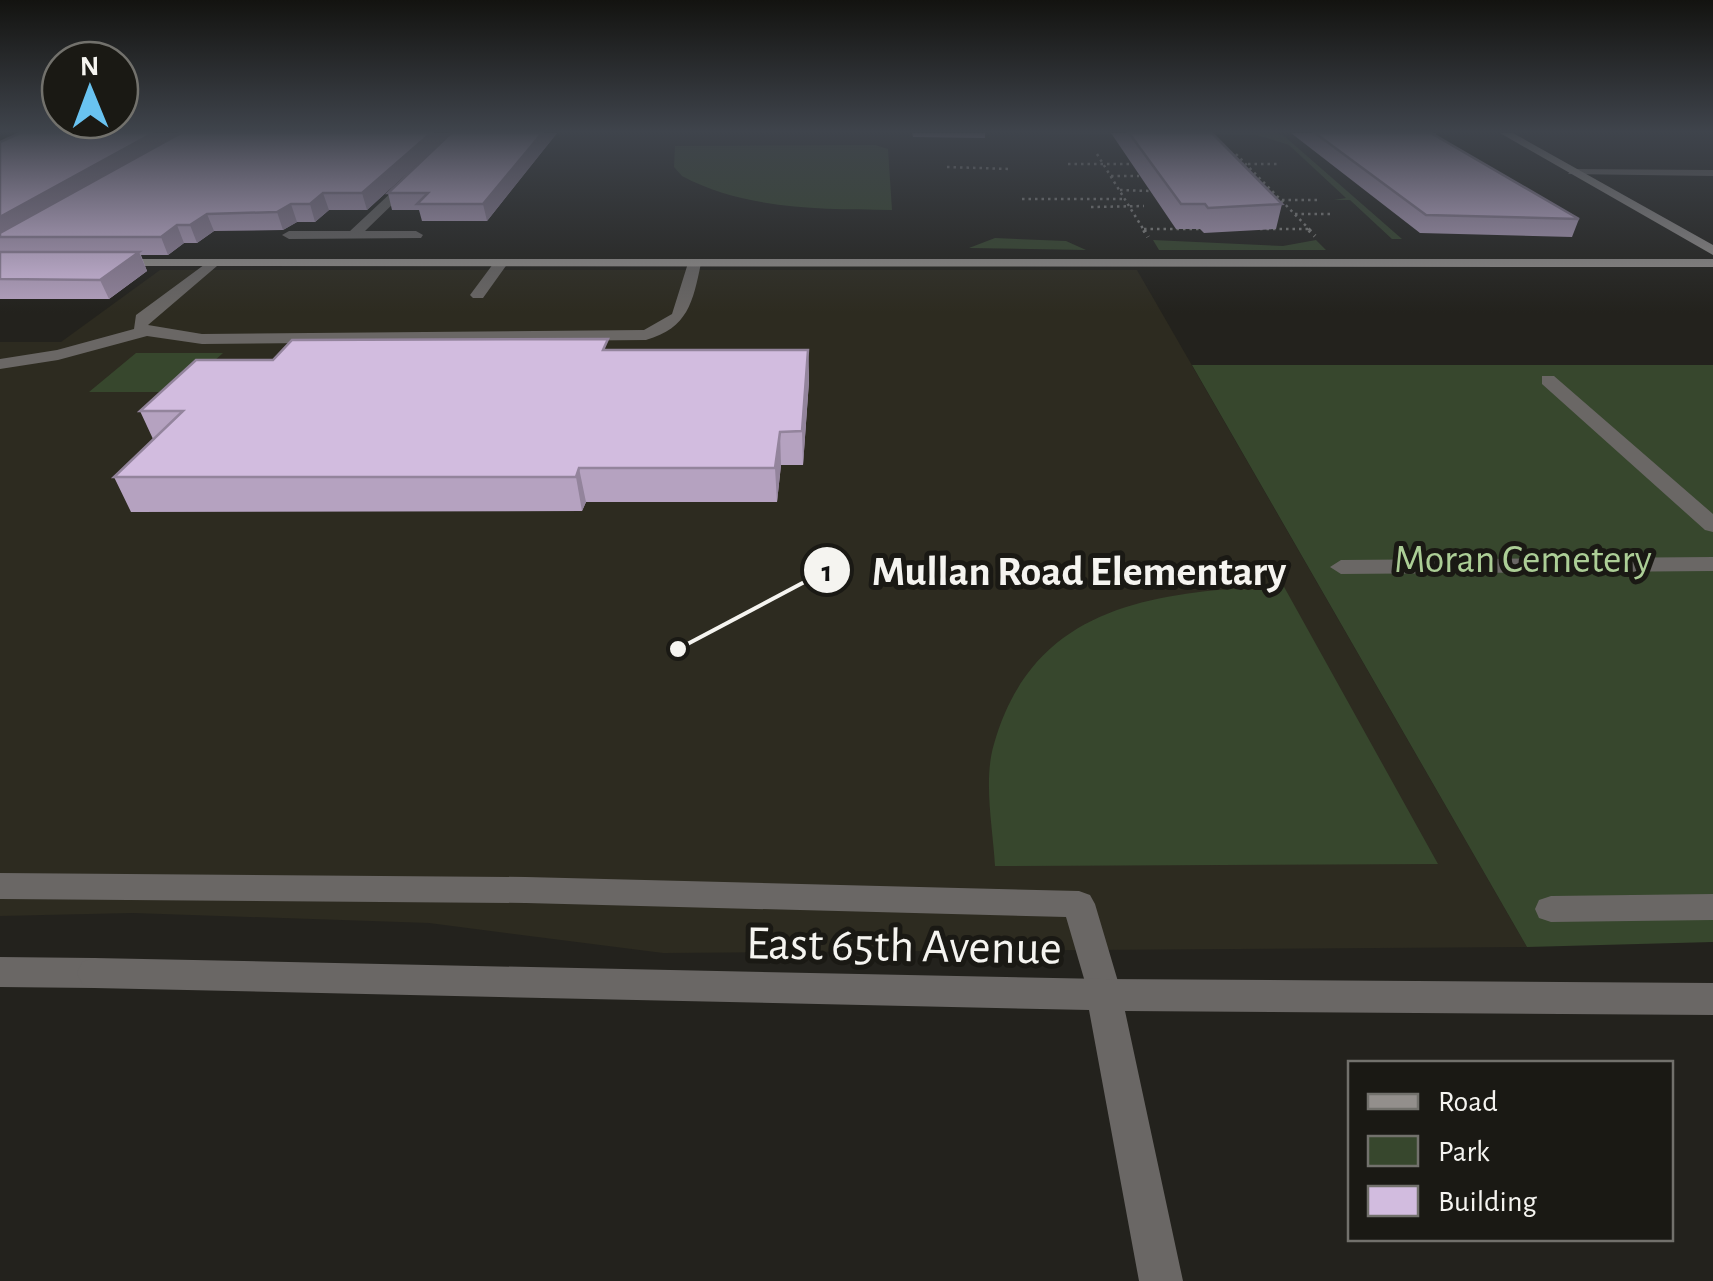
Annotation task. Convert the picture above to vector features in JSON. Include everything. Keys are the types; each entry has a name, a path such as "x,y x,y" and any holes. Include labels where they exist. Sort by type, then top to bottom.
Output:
{"street":[{"path":"353,234 397,193"},
{"path":"1609,193 1713,251"},
{"path":"289,234 416,234"},
{"path":"98,262 1713,262"},
{"path":"147,331 140,326 142,318 212,262"},
{"path":"478,295 501,263"},
{"path":"1,364 58,355 147,331 202,339 646,335 665,330 682,315 694,263"},
{"path":"1548,380 1713,525"},
{"path":"1341,568 1713,564"},
{"path":"0,886 526,890 1079,904 1104,996 1162,1281"},
{"path":"1550,909 1713,907"},
{"name":"East 65th Avenue","path":"0,972 1104,996 1713,999"}],"path":[{"path":"1121,193 1150,240"},
{"path":"1273,193 1320,240"},
{"path":"1022,199 1124,199"},
{"path":"1280,200 1318,200"},
{"path":"1091,207 1144,206"},
{"path":"1271,206 1286,206"},
{"path":"1294,214 1332,214"},
{"path":"1143,229 1200,229"},
{"path":"1251,229 1309,229"}],"shaded area":[{"path":"160,270 1137,270 1527,947 663,953 429,923 133,913 0,916 0,342 61,342"}],"green space":[{"path":"723,193 891,193 892,210 811,208"},
{"path":"1340,193 1349,193 1402,239 1392,239 1350,200 1334,200 1346,198"},
{"path":"995,238 1066,241 1086,250 969,248"},
{"path":"1153,240 1283,246 1316,240 1326,250 1159,250"},
{"path":"136,353 223,353 180,392 89,392"},
{"name":"Moran Cemetery","path":"1192,365 1713,365 1713,942 1527,947"},
{"path":"1283,585 1438,864 995,866 989,789 991,758 1013,696 1039,660 1070,633 1107,614 1147,601"}],"building":[{"path":"0,193 44,193 0,217"},
{"path":"73,193 362,193 323,193 310,204 291,204 277,212 207,214 190,225 177,225 161,237 0,237 0,233"},
{"path":"388,193 492,193 483,204 417,204 428,193"},
{"path":"1173,193 1271,193 1282,204 1208,208 1205,204 1181,204"},
{"path":"1396,193 1534,193 1579,219 1426,215"},
{"path":"0,252 139,252 100,280 0,279"},
{"path":"608,339 603,350 808,350 802,431 780,432 775,468 579,468 576,477 114,477 183,411 140,411 196,360 273,360 292,340"}],"place":[{"name":"Mullan Road Elementary","path":"678,649"}]}
